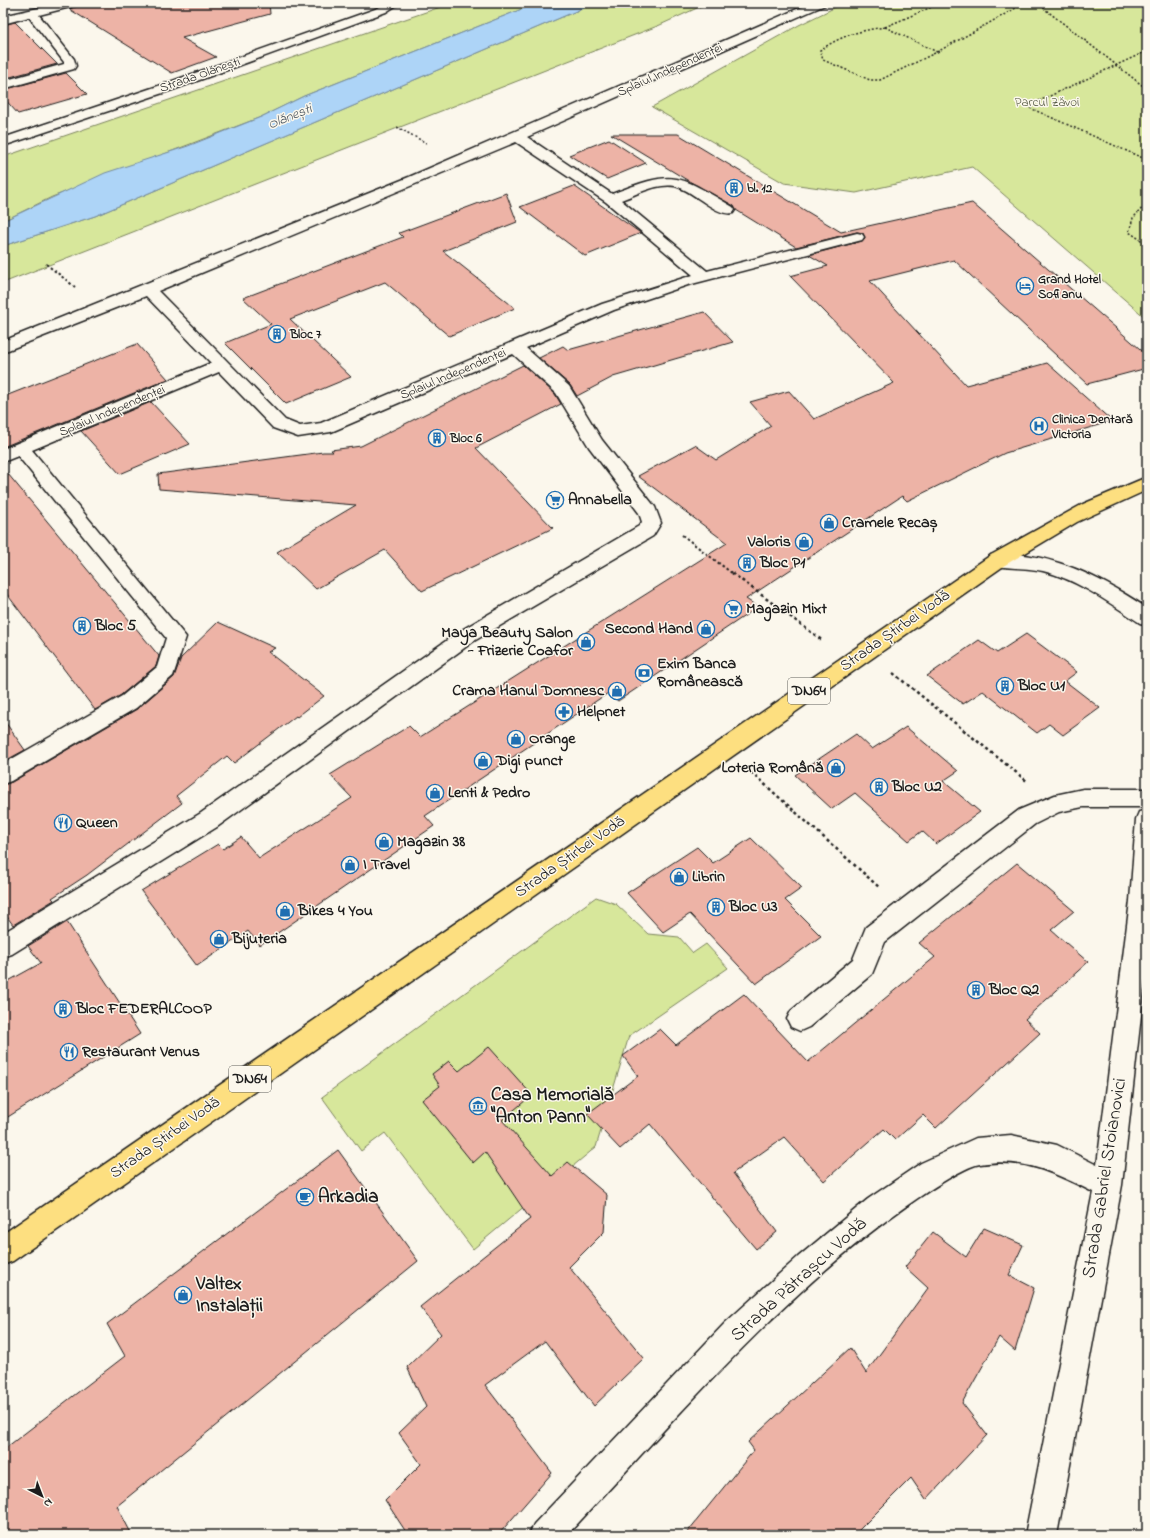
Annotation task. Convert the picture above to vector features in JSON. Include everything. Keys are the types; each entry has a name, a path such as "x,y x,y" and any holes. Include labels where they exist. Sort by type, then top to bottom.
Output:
{"main road":[{"name":"Strada Știrbei Vodă","path":"6,1248 998,560 1083,510 1147,482"}],"street":[{"path":"3,20 74,3"},
{"name":"Strada Olănești","path":"3,142 245,60 382,10 394,3"},
{"name":"Splaiul Independenței","path":"3,347 149,290 518,137 821,3"},
{"path":"3,85 70,66 70,62 32,13"},
{"path":"518,137 611,199 705,277"},
{"path":"611,199 652,184 677,182 689,187 728,210"},
{"name":"Splaiul Independenței","path":"149,290 220,365 279,424 298,432 325,428 608,307 662,288 857,237"},
{"path":"3,946 209,820 377,698 467,636 646,531 652,523 648,511 594,443 563,390 515,347"},
{"name":"Splaiul Independenței","path":"3,456 220,365"},
{"path":"3,774 130,702 166,672 176,637 21,448"},
{"path":"998,560 1025,561 1070,574 1110,593 1147,618"},
{"path":"800,1019 863,966 875,935 1027,817 1054,804 1084,798 1147,798"},
{"name":"Strada Gabriel Stoianovici","path":"1041,1535 1108,1185 1142,901 1147,819"},
{"name":"Strada Pătrașcu Vodă","path":"545,1535 736,1334 808,1267 878,1209 931,1173 976,1151 1011,1148 1057,1159 1108,1185"}],"path":[{"path":"940,3 885,27 865,30 840,37 820,50 823,60 870,80 880,80 937,52 1025,3"},
{"path":"1037,3 1147,89"},
{"path":"885,27 937,52"},
{"path":"1039,101 1147,51"},
{"path":"1030,108 1147,160"},
{"path":"397,127 423,141"},
{"path":"1147,203 1133,218 1129,232 1147,244"},
{"path":"46,264 75,287"},
{"path":"697,546 859,657 1018,774"},
{"path":"725,749 882,890"}],"green space":[{"path":"452,3 537,3 304,96 261,117 52,197 3,221 3,157"},
{"path":"595,3 708,3 660,25 3,283 3,246 95,216"},
{"name":"Parcul Zăvoi","path":"844,3 1147,3 1147,319 972,167 856,193 784,183 652,107 799,25"},
{"path":"596,897 616,904 648,934 679,937 693,953 706,944 728,968 629,1036 596,1147 473,1249 385,1133 361,1151 322,1097"}],"water":[{"name":"Olănești","path":"537,3 595,3 95,216 3,246 3,221 105,173 188,146 261,117 304,96"}],"building":[{"path":"82,3 269,3 270,14 182,38 216,57 172,73 69,9"},
{"path":"15,22 57,64 3,79 3,25"},
{"path":"66,73 87,94 18,114 3,97 3,90"},
{"path":"611,134 678,134 841,232 972,203 1147,355 1147,368 1087,384 954,260 870,281 966,385 1047,363 1112,421 1005,453 907,501 902,496 746,599 758,607 618,701 608,693 425,816 434,826 260,945 248,931 197,966 141,891 218,844 223,849 241,837 259,858 352,798 330,775 409,726 420,737 727,543 638,476 695,445 716,460 771,426 750,402 789,391 814,419 894,383 790,276 828,266 809,255 862,241 865,238 863,233 857,232 796,247 736,210 734,206 687,180"},
{"path":"609,139 646,163 607,179 569,155"},
{"path":"574,186 641,233 585,256 520,207"},
{"path":"506,193 517,222 443,251 515,308 449,336 385,282 290,319 351,377 286,404 225,343 271,324 243,298 403,237 399,233"},
{"path":"704,312 733,342 613,377 577,396 570,385 539,358 563,346 568,350"},
{"path":"137,344 168,379 3,447 3,397"},
{"path":"523,365 555,394 561,404 476,448 553,528 422,591 385,550 316,589 277,552 356,505 159,489 158,474 323,452 333,452 331,450 361,446"},
{"path":"151,402 190,444 120,474 81,431"},
{"name":"Bloc 5","path":"3,468 159,656 156,666 121,695 95,710 3,589"},
{"path":"218,622 275,648 268,652 324,696 234,763 227,756 176,796 182,803 87,875 52,898 54,900 13,925 3,911 3,785 12,782 137,709 174,677 181,658"},
{"name":"Bloc U1","path":"1026,634 1077,672 1065,681 1100,708 1063,735 1049,724 1037,733 983,691 963,704 927,676 979,640 997,653"},
{"path":"3,719 25,750 3,762"},
{"name":"Bloc U2","path":"906,727 958,771 943,781 980,812 936,844 922,831 909,841 855,793 832,809 795,775 856,734 872,749"},
{"name":"Bloc U3","path":"751,838 802,888 785,900 821,936 756,984 690,914 663,932 627,893 697,847 713,863"},
{"path":"1017,863 1074,911 1051,930 1088,962 1025,1019 1040,1033 936,1128 923,1115 895,1140 884,1129 824,1181 784,1137 733,1173 777,1232 756,1249 650,1124 620,1149 587,1114 638,1076 623,1056 660,1029 676,1045 744,994 808,1062 935,957 919,943"},
{"name":"Bloc FEDERALCOOP","path":"67,922 140,1034 3,1120 3,984 41,963 28,946"},
{"path":"489,1047 532,1095 502,1120 552,1176 568,1162 607,1195 604,1232 569,1267 644,1358 594,1406 545,1341 485,1385 552,1473 498,1535 408,1535 385,1500 421,1464 399,1433 426,1407 407,1367 441,1334 420,1307 530,1219 485,1152 473,1163 422,1100 440,1086 432,1074 449,1061 459,1071"},
{"path":"338,1150 418,1261 117,1506 132,1535 3,1535 3,1450 125,1356 107,1324"},
{"path":"984,1228 1023,1245 1009,1275 1034,1288 1015,1351 999,1337 962,1403 987,1435 926,1500 911,1478 854,1535 685,1535 754,1450 748,1442 850,1348 866,1373 928,1288 905,1267 933,1232 966,1257"}],"place":[{"name":"bl. 12","path":"734,188"},
{"name":"Grand Hotel Sofianu","path":"1025,286"},
{"name":"Bloc 7","path":"277,334"},
{"name":"Clinica Dentară Victoria","path":"1039,426"},
{"name":"Bloc 6","path":"437,438"},
{"name":"Annabella","path":"555,500"},
{"name":"Cramele Recaș","path":"829,523"},
{"name":"Valoris","path":"804,542"},
{"name":"Bloc P1","path":"747,563"},
{"name":"Magazin Mixt","path":"733,609"},
{"name":"Bloc 5","path":"82,626"},
{"name":"Second Hand","path":"706,629"},
{"name":"Maya Beauty Salon - Frizerie Coafor","path":"586,642"},
{"name":"Exim Banca Românească","path":"644,673"},
{"name":"Bloc U1","path":"1005,686"},
{"name":"Crama Hanul Domnesc","path":"617,691"},
{"name":"Helpnet","path":"564,712"},
{"name":"Orange","path":"516,739"},
{"name":"Digi punct","path":"483,761"},
{"name":"Loteria Română","path":"836,768"},
{"name":"Bloc U2","path":"879,787"},
{"name":"Lenti & Pedro","path":"435,793"},
{"name":"Queen","path":"63,823"},
{"name":"Magazin 38","path":"384,842"},
{"name":"I Travel","path":"350,865"},
{"name":"Librin","path":"679,877"},
{"name":"Bloc U3","path":"716,907"},
{"name":"Bikes 4 You","path":"285,911"},
{"name":"Bijuteria","path":"219,939"},
{"name":"Bloc Q2","path":"976,990"},
{"name":"Bloc FEDERALCOOP","path":"63,1009"},
{"name":"Restaurant Venus","path":"69,1052"},
{"name":"Casa Memorială \"Anton Pann\"","path":"478,1106"},
{"name":"Arkadia","path":"305,1197"},
{"name":"Valtex Instalații","path":"183,1295"}]}
